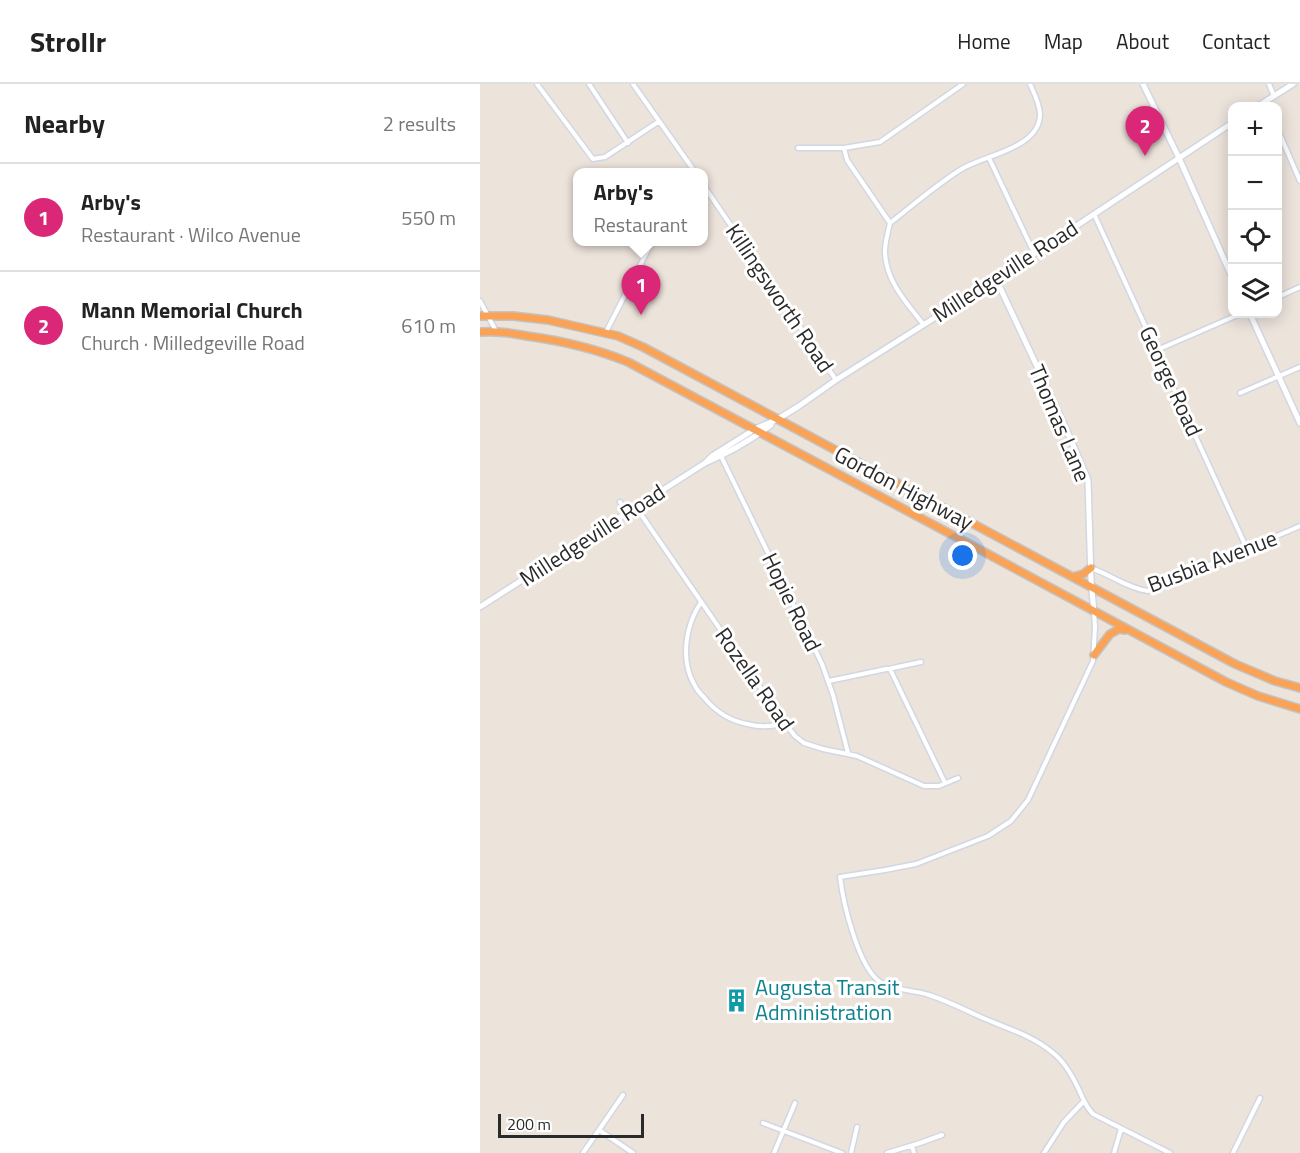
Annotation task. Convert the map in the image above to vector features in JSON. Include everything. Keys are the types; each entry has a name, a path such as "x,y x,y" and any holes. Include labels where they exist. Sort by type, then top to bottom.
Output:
{"highway":[{"name":"Gordon Highway","path":"484,316 513,316 548,320 618,336 643,346 1235,664 1275,681 1300,688"},
{"name":"Gordon Highway","path":"480,332 508,332 560,340 603,352 644,370 1241,689 1300,709"},
{"path":"1073,577 1091,568"},
{"path":"1094,655 1113,632 1121,629 1132,632"}],"street":[{"path":"537,84 593,159 605,157 658,122"},
{"path":"589,84 628,142"},
{"path":"633,84 690,168"},
{"path":"798,148 844,148 880,142 963,84"},
{"path":"923,324 896,288 886,268 885,249 890,223 961,169 1019,145 1029,138 1040,116 1030,84"},
{"path":"1143,84 1228,266"},
{"path":"1269,84 1274,96"},
{"path":"1268,102 1293,84"},
{"name":"Milledgeville Road","path":"480,607 705,463 721,456 799,406 1228,126"},
{"path":"1282,139 1300,181"},
{"path":"844,148 847,160 890,223"},
{"path":"989,158 1034,253"},
{"name":"Killingsworth Road","path":"708,192 836,380"},
{"name":"George Road","path":"1094,214 1247,549"},
{"path":"605,334 650,246"},
{"name":"Thomas Lane","path":"996,279 1088,480 1094,612"},
{"path":"1282,295 1300,287"},
{"path":"480,301 484,316 496,332"},
{"path":"1157,350 1231,318"},
{"path":"1252,318 1300,423"},
{"path":"1240,393 1300,367"},
{"name":"Milledgeville Road","path":"705,463 712,456 758,431"},
{"name":"Hopie Road","path":"721,456 829,681 848,753"},
{"path":"620,502 627,513"},
{"name":"Rozella Road","path":"636,507 795,736 804,743 848,753 924,786 934,787 958,778"},
{"name":"Busbia Avenue","path":"1091,568 1135,589 1148,591 1300,526"},
{"path":"701,602 691,621 686,642 690,675 696,688 713,707 730,719 758,726 773,726 784,722"},
{"path":"1094,612 1093,661 1028,800 1011,821 988,836 916,864 840,877 851,925 865,963 877,980 888,986 942,999 1036,1042 1054,1053 1061,1061 1093,1114 1170,1153"},
{"path":"829,681 921,662"},
{"path":"890,669 945,783"},
{"path":"583,1153 623,1095"},
{"path":"1233,1153 1260,1098"},
{"path":"1044,1153 1064,1122 1084,1101"},
{"path":"774,1153 795,1103"},
{"path":"764,1123 842,1153"},
{"path":"851,1153 857,1127"},
{"path":"1114,1153 1121,1129"},
{"path":"599,1130 633,1153"},
{"path":"887,1153 942,1135"},
{"path":"912,1146 914,1153"}],"place":[{"name":"Mann Memorial Church","path":"1145,156"},
{"name":"Arby's","path":"641,315"},
{"name":"Augusta Transit Administration","path":"737,1000"}]}
